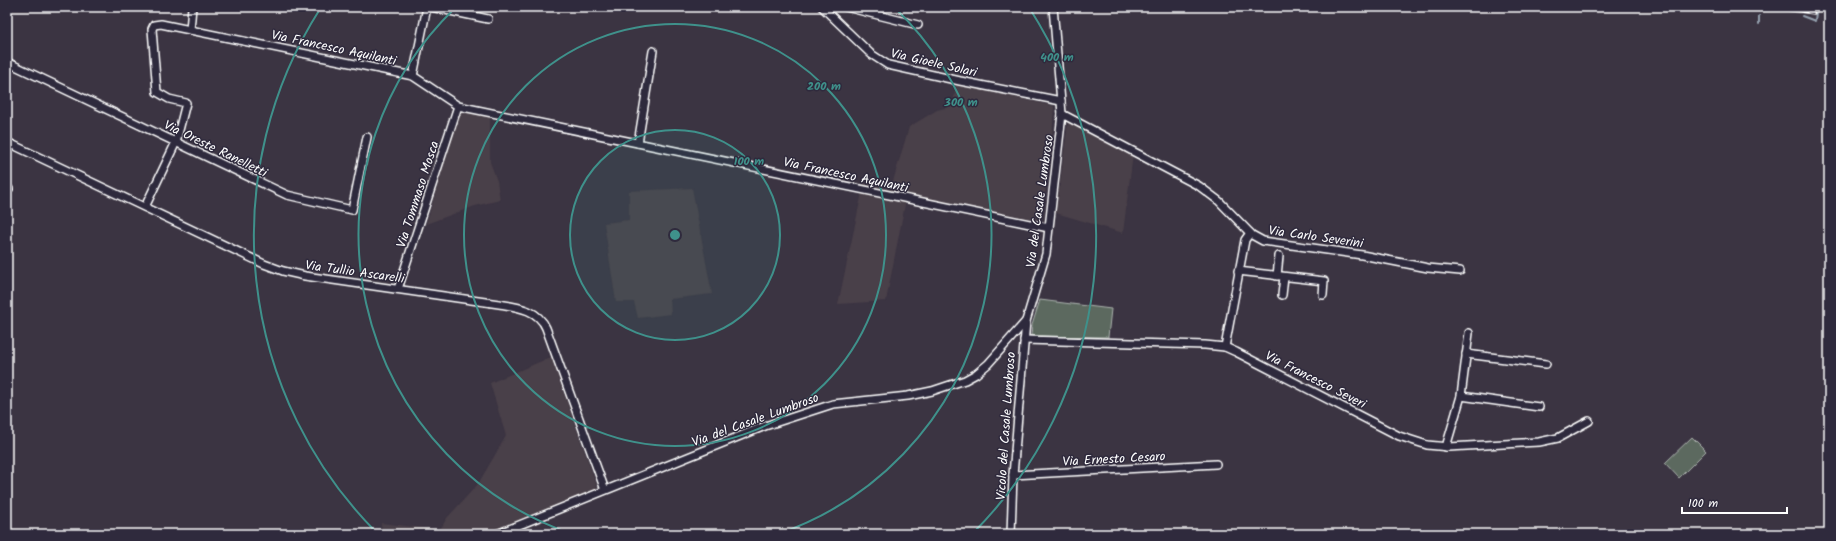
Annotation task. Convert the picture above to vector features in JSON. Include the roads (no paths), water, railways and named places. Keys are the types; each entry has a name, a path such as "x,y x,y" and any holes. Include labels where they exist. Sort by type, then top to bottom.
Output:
{"street":[{"path":"190,30 192,7"},
{"path":"413,76 426,7"},
{"path":"431,7 488,19"},
{"name":"Via Gioele Solari","path":"822,7 868,52 888,65 1061,101"},
{"path":"846,7 918,25"},
{"name":"Via del Casale Lumbroso","path":"497,534 758,428 817,408 844,402 914,395 961,382 976,374 988,364 1026,321 1044,261 1062,114 1053,7"},
{"name":"Via Francesco Aquilanti","path":"176,142 186,103 169,99 156,92 152,29 154,25 161,24 413,76 458,106 1049,228"},
{"path":"638,143 653,51"},
{"name":"Via Oreste Ranelletti","path":"7,62 287,195 352,210 367,137"},
{"name":"Via Tommaso Mosca","path":"398,289 458,106"},
{"name":"Via Carlo Severini","path":"1062,114 1204,190 1223,204 1250,234 1260,240 1349,253 1428,268 1460,271"},
{"name":"Via Tullio Ascarelli","path":"7,142 264,264 283,271 305,276 505,305 524,309 539,317 546,328 605,490"},
{"path":"145,207 176,142"},
{"path":"1224,348 1245,240 1250,234"},
{"path":"1279,256 1282,295"},
{"path":"1238,271 1324,281 1323,295"},
{"name":"Vicolo del Casale Lumbroso","path":"1011,534 1026,321"},
{"path":"1446,447 1461,396 1469,333"},
{"name":"Via Francesco Severi","path":"1024,340 1205,344 1224,348 1244,355 1399,436 1423,445 1446,447 1543,442 1558,438 1589,421"},
{"path":"1466,354 1546,364"},
{"path":"1461,396 1538,407"},
{"name":"Via Ernesto Cesaro","path":"1014,475 1216,464"}],"waterway":[{"path":"1802,16 1815,21 1817,7"},
{"path":"1759,16 1759,24"}],"railway":[{"path":"1772,7 1814,13"}]}
